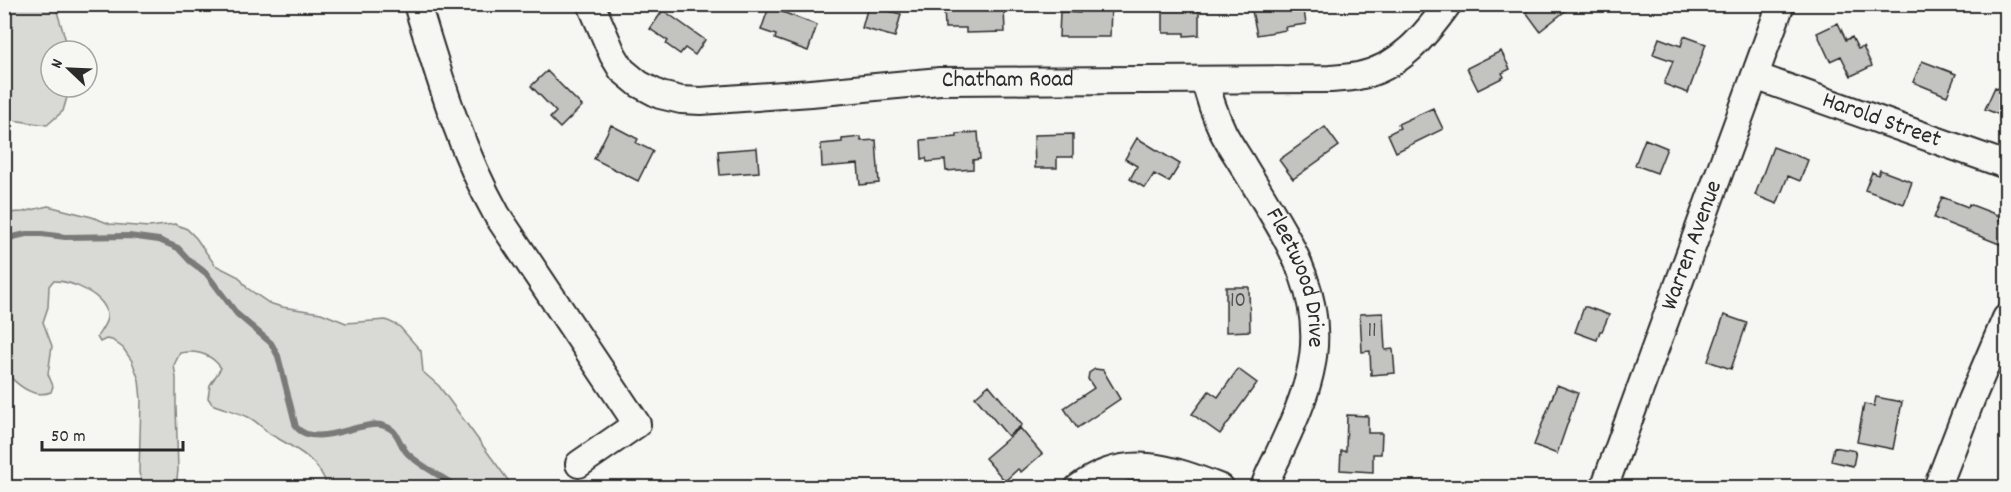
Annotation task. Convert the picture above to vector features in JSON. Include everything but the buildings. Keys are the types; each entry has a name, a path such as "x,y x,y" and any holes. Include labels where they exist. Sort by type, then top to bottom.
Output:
{"street":[{"path":"417,4 448,104 484,191 497,215 637,424 579,464"},
{"name":"Chatham Road","path":"591,4 622,70 639,84 660,95 701,102 940,81 1330,79 1360,76 1381,68 1408,52 1429,31 1448,4"},
{"name":"Warren Avenue","path":"1604,488 1781,4"},
{"name":"Harold Street","path":"1755,76 2007,165"},
{"name":"Fleetwood Drive","path":"1205,80 1223,133 1290,243 1311,297 1315,342 1308,380 1295,417 1264,488"},
{"path":"1937,488 1971,400 2007,318"},
{"path":"1078,488 1100,474 1114,469 1137,466 1173,470 1221,488"}],"shaded area":[{"path":"4,5 55,5 65,39 39,39 39,99 66,99 63,111 47,125 5,119"},
{"path":"48,206 110,224 149,227 175,224 187,229 196,238 215,265 239,277 247,288 269,303 321,313 346,323 386,320 399,326 421,351 423,372 439,386 513,487 327,487 319,469 305,455 270,434 251,419 212,404 208,398 210,385 221,368 208,356 192,352 180,353 174,365 178,470 176,487 149,487 141,479 139,473 141,400 139,380 132,361 123,348 112,340 106,339 100,342 97,337 105,324 107,315 101,301 94,295 77,286 60,281 53,281 49,286 48,307 43,322 52,346 48,374 53,386 51,392 38,394 31,392 14,381 5,371 5,213 23,212"}],"waterway":[{"path":"4,239 26,234 65,237 129,236 159,240 178,248 206,273 237,314 271,343 278,356 296,427 304,433 314,435 337,433 372,425 387,427 395,433 408,454 458,488"}]}
